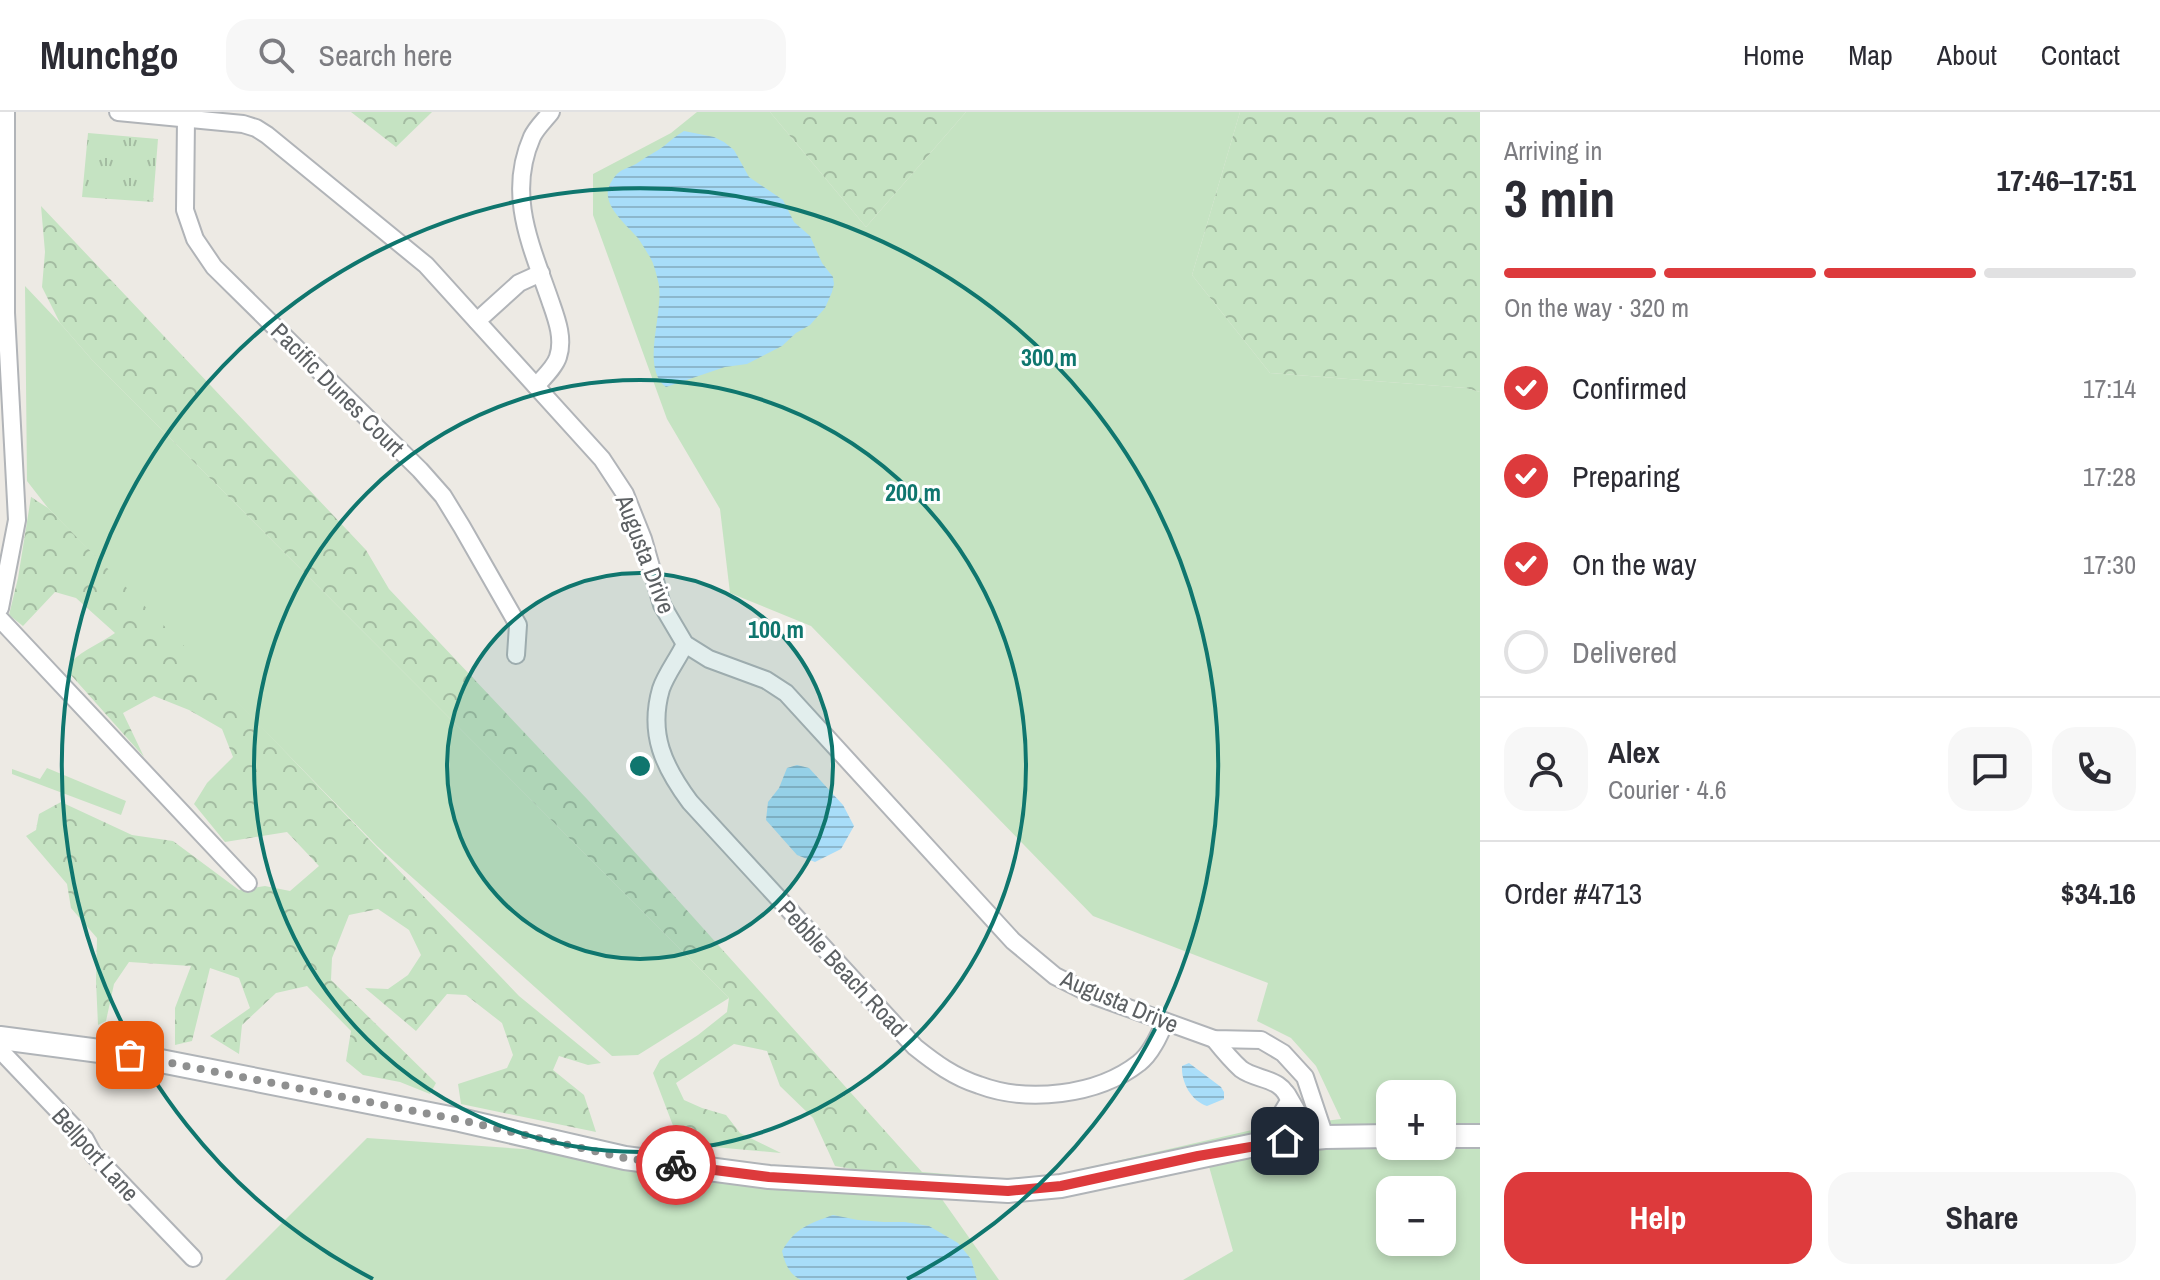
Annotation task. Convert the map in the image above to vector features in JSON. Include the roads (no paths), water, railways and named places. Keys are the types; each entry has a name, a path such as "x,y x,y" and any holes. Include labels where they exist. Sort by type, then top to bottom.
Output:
{"main road":[{"path":"0,1038 130,1055 460,1120 625,1158 769,1177 895,1178 1008,1191 1061,1186 1264,1143 1376,1136"},
{"path":"1456,1136 1480,1136"}],"street":[{"path":"0,608 17,520 3,312 6,112"},
{"name":"Augusta Drive","path":"118,112 243,124 256,128 426,265 602,459 625,494 643,539 662,605 685,644 709,659 766,680 786,693 1013,941 1055,976 1095,996 1214,1039 1261,1040 1283,1053 1305,1077 1315,1138"},
{"path":"536,386 558,360 561,342 557,320 524,225 521,201 523,167 533,135 551,112"},
{"name":"Pacific Dunes Court","path":"186,119 185,210 195,239 214,267 443,496 518,625 516,655"},
{"path":"477,321 519,283 541,273"},
{"path":"0,619 248,883"},
{"name":"Pebble Beach Road","path":"685,644 661,687 655,718 659,749 675,783 925,1055 945,1070 980,1086 1024,1095 1068,1094 1113,1078 1140,1063 1157,1041 1165,1022"},
{"name":"Augusta Drive","path":"1214,1039 1244,1071 1276,1083 1287,1094"},
{"name":"Bellport Lane","path":"0,1050 85,1139 93,1154 193,1258"},
{"path":"1287,1094 1315,1138"},
{"path":"1264,1143 1289,1101 1287,1094"}],"water":[{"path":"684,131 714,137 734,150 749,177 783,200 794,222 810,236 834,284 825,308 810,325 782,346 747,364 725,367 666,387 658,378 654,366 660,293 655,269 639,239 613,210 608,190 619,172"},
{"path":"797,765 809,768 843,805 854,826 841,849 815,862 797,855 766,820 768,802 779,788 787,768"},
{"path":"1189,1063 1221,1087 1224,1099 1207,1106 1192,1095 1182,1072 1182,1066"},
{"path":"833,1215 929,1226 958,1243 971,1259 977,1280 801,1280 788,1268 782,1251 798,1231"}]}
